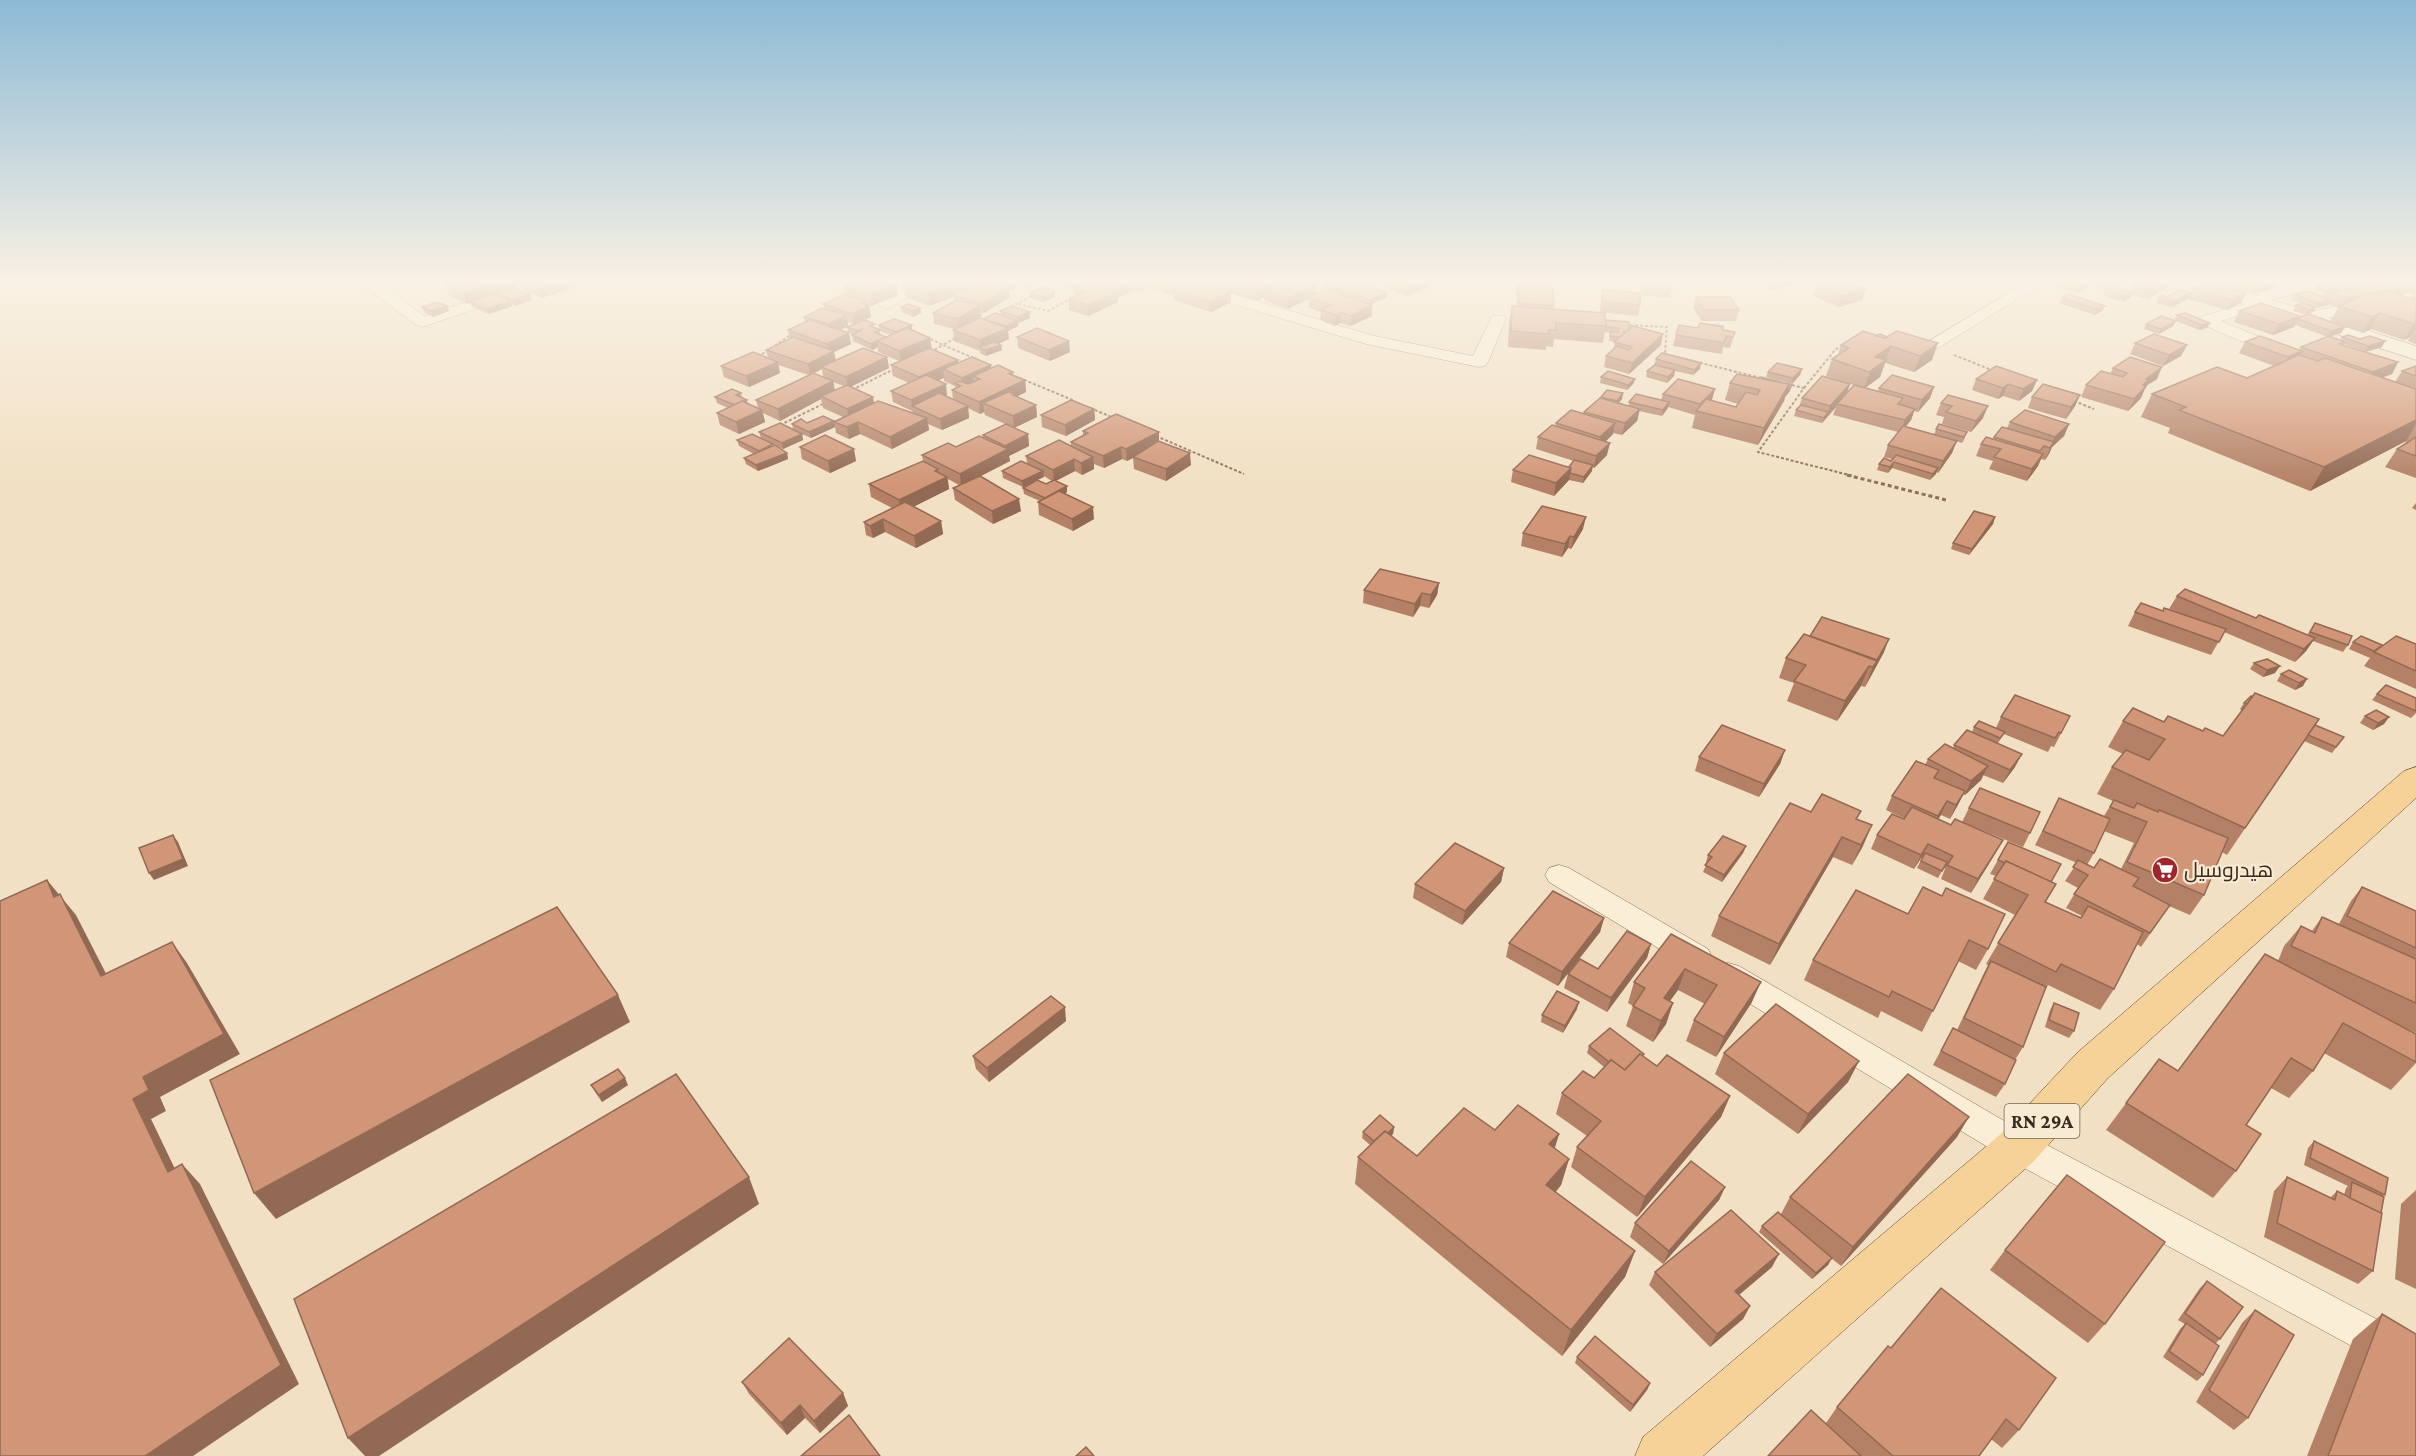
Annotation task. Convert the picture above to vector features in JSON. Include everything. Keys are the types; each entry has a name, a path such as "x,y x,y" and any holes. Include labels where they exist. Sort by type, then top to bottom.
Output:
{"main road":[{"name":"RN 29A","path":"1662,1456 2018,1147 2093,1065 2416,779"}],"street":[{"path":"1416,349 1479,362 1485,349"},
{"path":"2272,349 2298,360"},
{"path":"1559,875 2018,1147 2416,1361"}],"path":[{"path":"753,360 770,349"},
{"path":"922,356 936,349"},
{"path":"953,349 976,359"},
{"path":"1665,349 1665,354 1769,380"},
{"path":"1836,349 1804,388 1758,452 1946,500"},
{"path":"1937,349 1995,371"},
{"path":"849,392 901,366"},
{"path":"1008,373 1115,419"},
{"path":"1781,382 1804,388"},
{"path":"2072,400 2094,409"},
{"path":"779,426 829,402"},
{"path":"1148,432 1244,474"}],"building":[{"path":"828,349 834,351 808,364 766,350"},
{"path":"861,349 887,357 846,377 821,367"},
{"path":"927,349 958,360 919,377 891,365"},
{"path":"1614,349 1647,349 1632,363 1606,356"},
{"path":"1848,349 1887,349 1875,357 1886,360 1869,372 1832,359"},
{"path":"1900,349 1930,349 1920,356"},
{"path":"2152,349 2180,349 2169,355"},
{"path":"2265,349 2302,351 2288,357"},
{"path":"2307,349 2355,349 2398,362 2373,372"},
{"path":"753,352 778,362 746,376 721,366"},
{"path":"1662,353 1701,363 1695,370 1656,359"},
{"path":"2299,355 2318,361 2325,358 2416,389 2416,420 2324,467 2179,410 2186,407 2152,394 2217,367 2247,378"},
{"path":"972,357 991,365 962,378 943,369"},
{"path":"2130,357 2162,367 2146,379 2148,380 2143,385 2146,386 2134,399 2086,385 2101,371 2123,377 2127,373 2113,368"},
{"path":"1777,363 1802,369 1793,378 1768,372"},
{"path":"998,365 1013,372 1009,374 1025,380 979,402 952,390 961,386 955,383 960,381 968,384 980,379 973,376"},
{"path":"1655,365 1675,370 1668,377 1647,371"},
{"path":"1996,366 2037,380 2023,389 2008,384 2003,388 1976,379"},
{"path":"2416,366 2416,376 2402,371"},
{"path":"1608,371 1635,379 1628,385 1601,377"},
{"path":"813,373 833,381 778,409 756,400 797,381"},
{"path":"1737,374 1789,384 1764,428 1696,411 1706,399 1736,407 1746,392 1757,395 1760,390 1730,383"},
{"path":"926,375 946,384 911,400 891,391"},
{"path":"1892,375 1934,387 1922,400 1879,388"},
{"path":"1822,376 1850,384 1830,406 1802,398"},
{"path":"1678,379 1715,389 1700,404 1663,394"},
{"path":"2043,384 2080,395 2071,407 2032,397"},
{"path":"847,385 873,397 847,409 821,396"},
{"path":"1854,385 1903,398 1898,404 1915,409 1905,420 1837,404"},
{"path":"732,389 741,393 736,395 747,400 735,405 715,397"},
{"path":"1607,390 1623,393 1617,401 1601,397"},
{"path":"1008,392 1036,405 1013,416 983,403"},
{"path":"939,393 968,406 940,419 912,406"},
{"path":"1636,394 1669,402 1663,410 1629,402"},
{"path":"1948,395 1988,406 1976,421 1946,412 1952,406 1941,403"},
{"path":"1600,398 1640,409 1625,423 1584,412"},
{"path":"1071,400 1094,409 1065,425 1041,415"},
{"path":"742,401 762,410 736,422 717,413"},
{"path":"878,401 927,418 890,437 858,422 847,427 834,422"},
{"path":"1801,405 1828,412 1824,418 1796,410"},
{"path":"1571,410 1615,423 1600,437 1556,423"},
{"path":"2025,410 2069,424 2055,437 2010,422"},
{"path":"1116,414 1159,432 1126,449 1121,447 1103,456 1071,442 1088,433 1083,431"},
{"path":"823,416 834,421 809,432 792,424 801,419 807,423"},
{"path":"780,423 802,434 782,443 759,432"},
{"path":"1006,424 1028,434 1005,446 983,435"},
{"path":"1939,424 1967,432 1964,437 1936,429"},
{"path":"1552,425 1610,443 1596,456 1538,437"},
{"path":"1903,426 1957,441 1943,461 1888,445"},
{"path":"2002,427 2054,442 2050,448 2044,446 2040,451 1994,437"},
{"path":"752,434 773,444 759,451 737,440"},
{"path":"825,435 854,449 828,461 800,447"},
{"path":"979,436 1008,449 960,474 922,455 948,443 956,447"},
{"path":"1986,437 2043,454 2032,469 1994,457 2001,449 1981,444"},
{"path":"2416,437 2416,456 2397,449"},
{"path":"1059,440 1093,457 1081,463 1074,459 1053,470 1026,456"},
{"path":"1158,441 1190,453 1166,469 1133,457"},
{"path":"775,445 787,453 756,465 744,458"},
{"path":"1529,455 1571,468 1556,483 1513,470"},
{"path":"1896,455 1938,468 1933,474 1894,462 1890,467 1879,464 1884,458 1891,461"},
{"path":"1574,460 1593,465 1584,477 1570,473 1571,468 1569,467"},
{"path":"923,461 947,477 899,500 869,484"},
{"path":"1021,461 1043,471 1022,481 1002,471"},
{"path":"980,476 1019,499 992,511 953,488"},
{"path":"1037,480 1046,484 1054,480 1067,486 1045,498 1023,488"},
{"path":"1059,491 1093,507 1072,519 1038,502"},
{"path":"905,502 941,521 914,536 883,519 870,526 864,522"},
{"path":"1542,506 1586,517 1574,537 1570,536 1565,544 1523,533"},
{"path":"1974,511 1995,517 1972,549 1953,543"},
{"path":"1380,569 1439,583 1431,595 1422,593 1415,604 1364,590"},
{"path":"2185,589 2256,618 2259,615 2315,638 2304,649 2177,596"},
{"path":"2141,603 2163,611 2164,608 2226,629 2219,642 2135,612"},
{"path":"1822,617 1889,639 1877,660 1810,636"},
{"path":"2315,623 2352,636 2348,645 2310,632"},
{"path":"1804,634 1877,661 1873,667 1869,666 1845,701 1794,681 1806,665 1786,658"},
{"path":"2361,636 2382,645 2374,651 2353,642"},
{"path":"2396,636 2416,644 2416,671 2374,652"},
{"path":"2267,659 2280,666 2267,670 2254,663"},
{"path":"2289,670 2307,679 2299,683 2281,674"},
{"path":"2386,685 2416,698 2416,711 2377,694"},
{"path":"2255,693 2319,719 2245,828 2112,767 2126,750 2149,760 2165,739 2123,721 2133,708 2164,722 2168,716 2203,731 2205,728 2223,736"},
{"path":"2015,695 2070,716 2061,733 2059,732 2055,738 2001,717"},
{"path":"2376,710 2389,717 2378,723 2365,716"},
{"path":"1979,721 2005,732 2000,738 1974,727"},
{"path":"1722,725 1785,750 1764,784 1699,757"},
{"path":"2315,725 2344,737 2336,747 2308,735"},
{"path":"1967,730 2022,754 2010,770 1954,745"},
{"path":"1945,744 1988,766 1971,781 1928,759"},
{"path":"1916,761 1939,770 1934,778 1965,791 1956,805 1947,801 1938,816 1892,796"},
{"path":"1980,788 2040,812 2030,833 1969,808"},
{"path":"1822,794 1861,811 1856,819 1872,825 1861,845 1842,837 1779,944 1719,916 1790,803 1811,812"},
{"path":"2059,798 2110,819 2094,853 2043,831"},
{"path":"2114,800 2134,808 2137,803 2158,812 2159,810 2228,838 2204,895 2127,862 2147,822 2110,807"},
{"path":"1912,807 1951,825 1955,819 2003,840 1978,879 1947,865 1953,856 1928,844 1921,855 1877,835 1892,814 1904,819"},
{"path":"173,835 183,859 149,873 139,848"},
{"path":"1723,836 1746,846 1724,875 1705,865 1712,857 1708,855"},
{"path":"2008,842 2061,864 2051,882 2006,861 2005,863 1998,860"},
{"path":"1455,843 1504,868 1465,911 1415,884"},
{"path":"1925,853 1947,862 1942,871 1921,861"},
{"path":"2100,859 2139,878 2133,886 2170,905 2150,933 2074,894 2088,875 2073,867 2078,860 2094,868"},
{"path":"2006,861 2056,884 2045,902 2081,918 2088,906 2143,932 2114,989 2061,964 2056,972 1998,943 2028,895 1994,879"},
{"path":"47,880 54,897 60,894 101,976 172,942 224,1034 143,1077 149,1090 133,1099 168,1172 182,1164 281,1365 145,1456 0,1456 0,901"},
{"path":"1923,887 1942,896 1946,888 2005,914 1988,949 1969,940 1933,1011 1892,991 1889,997 1813,960 1856,890 1908,914"},
{"path":"2362,887 2416,911 2416,948 2347,916"},
{"path":"1553,891 1604,918 1562,972 1509,943"},
{"path":"557,907 618,995 254,1193 210,1080"},
{"path":"2322,917 2416,959 2416,1003 2291,946 2301,926 2315,933"},
{"path":"1627,931 1651,944 1611,998 1568,974 1580,959 1598,969"},
{"path":"1671,934 1761,982 1724,1037 1694,1020 1717,985 1685,969 1664,998 1673,1003 1661,1021 1633,1006 1645,988 1634,982"},
{"path":"2265,954 2416,1034 2416,1062 2343,1023 2313,1071 2291,1058 2246,1125 2261,1134 2236,1171 2126,1103 2159,1059 2178,1071"},
{"path":"1991,961 2046,987 2023,1047 1964,1018"},
{"path":"1557,991 1579,1002 1565,1026 1542,1015"},
{"path":"1051,996 1065,1007 987,1068 973,1056"},
{"path":"2054,1003 2079,1013 2074,1031 2049,1020"},
{"path":"1776,1004 1859,1061 1808,1114 1724,1053"},
{"path":"1610,1028 1644,1054 1642,1056 1640,1054 1625,1070 1611,1060 1609,1062 1589,1046"},
{"path":"1953,1028 2016,1060 2005,1084 1941,1051"},
{"path":"1640,1054 1657,1066 1667,1055 1730,1096 1645,1197 1577,1147 1601,1121 1562,1093 1583,1071 1594,1078 1611,1060 1625,1070"},
{"path":"618,1069 625,1078 599,1095 591,1085"},
{"path":"676,1074 749,1177 348,1438 294,1299"},
{"path":"1908,1074 1969,1117 1853,1247 1790,1197"},
{"path":"1518,1105 1559,1134 1549,1144 1569,1159 1546,1185 1635,1251 1571,1330 1358,1157 1385,1131 1417,1156 1464,1108 1495,1130"},
{"path":"1380,1115 1394,1127 1388,1133 1385,1131 1374,1141 1363,1132"},
{"path":"2314,1141 2388,1178 2385,1195 2310,1158"},
{"path":"1691,1161 1725,1187 1669,1251 1635,1223"},
{"path":"2067,1175 2165,1242 2105,1324 2005,1250"},
{"path":"2287,1177 2335,1200 2337,1191 2382,1213 2373,1271 2277,1223"},
{"path":"2352,1182 2384,1197 2381,1213 2350,1198"},
{"path":"1731,1210 1779,1254 1735,1291 1750,1306 1717,1334 1655,1272"},
{"path":"1778,1212 1832,1258 1816,1273 1762,1226"},
{"path":"2207,1281 2243,1307 2220,1339 2185,1313"},
{"path":"1941,1288 2056,1378 2019,1430 2006,1419 1979,1456 1893,1456 1837,1407 1888,1346 1891,1348"},
{"path":"2255,1310 2294,1335 2248,1418 2209,1390"},
{"path":"2382,1314 2416,1334 2416,1456 2328,1456"},
{"path":"2186,1323 2219,1346 2203,1375 2169,1351"},
{"path":"1595,1336 1650,1383 1633,1405 1577,1357"},
{"path":"789,1338 843,1393 814,1421 800,1405 781,1423 742,1382"},
{"path":"1811,1410 1861,1456 1768,1456"},
{"path":"849,1415 880,1456 801,1456"},
{"path":"1086,1447 1094,1456 1076,1456"}],"place":[{"name":"هيدروسيل","path":"2165,870"}]}
